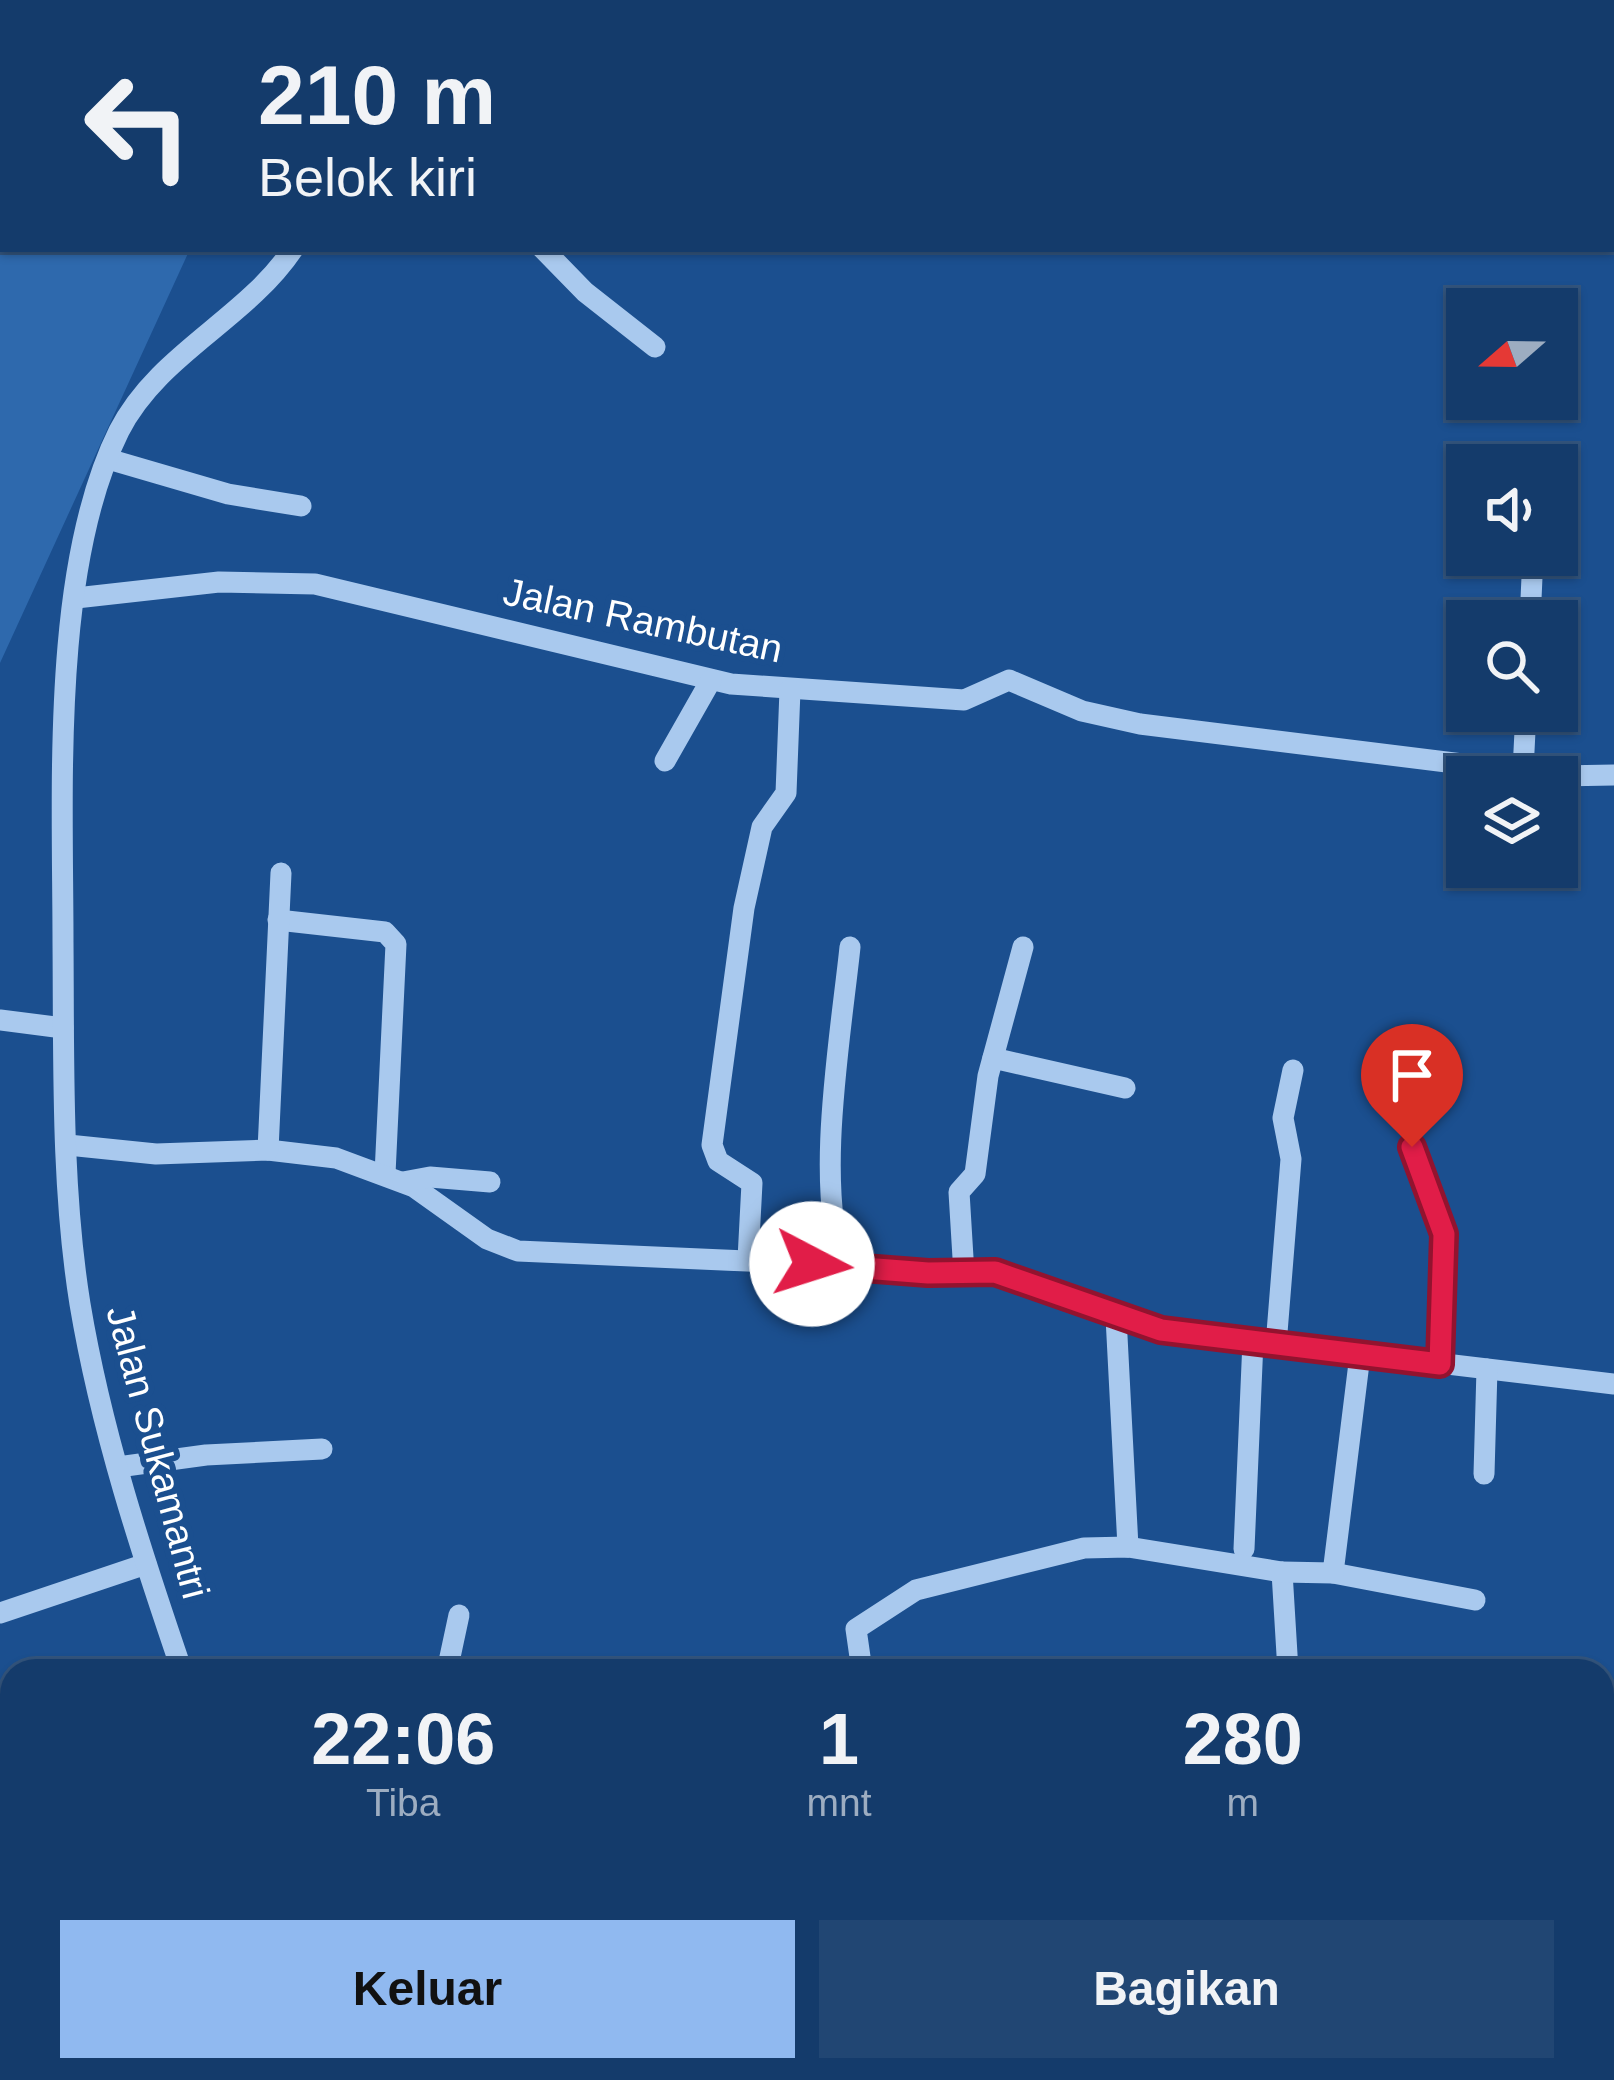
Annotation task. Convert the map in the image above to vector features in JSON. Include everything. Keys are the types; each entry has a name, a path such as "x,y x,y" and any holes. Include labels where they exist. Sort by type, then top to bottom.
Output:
{"street":[{"name":"Jalan Sukamantri","path":"178,1659 118,1467 79,1298 62,1028 63,767 76,598 90,514 109,459 148,387 265,285 291,252"},
{"path":"546,252 585,292 655,346"},
{"path":"109,459 228,494 301,506"},
{"name":"Jalan Rambutan","path":"76,598 219,583 315,584 711,680 790,690 964,700 1009,680 1108,719 1446,761"},
{"path":"665,761 711,680"},
{"path":"748,1258 752,1183 718,1161 712,1145 743,908 762,826 786,793 790,690"},
{"name":"Jalan Rambutan","path":"1578,773 1614,775"},
{"path":"268,1150 280,873"},
{"path":"278,920 385,932 394,939 398,949 394,1178"},
{"path":"844,1266 831,1232 837,1075 850,946"},
{"path":"964,1274 958,1192 975,1174 993,1058 1023,947"},
{"path":"0,1020 62,1028"},
{"path":"993,1058 1125,1088"},
{"path":"1276,1345 1291,1159 1283,1118 1293,1070"},
{"path":"68,1145 156,1154 268,1150 336,1158 394,1178 487,1239 518,1251 748,1258 1007,1274 1161,1330 1614,1384"},
{"path":"1412,1147 1444,1234 1440,1364"},
{"path":"394,1178 490,1182"},
{"path":"1116,1317 1128,1547"},
{"path":"1244,1549 1253,1341"},
{"path":"1333,1573 1360,1355"},
{"path":"1484,1474 1487,1369"},
{"path":"118,1467 206,1455 322,1449"},
{"path":"860,1659 856,1629 901,1596 1035,1556 1128,1547 1282,1572 1333,1573 1474,1600"},
{"path":"0,1613 146,1564"},
{"path":"1282,1572 1287,1659"},
{"path":"450,1659 459,1615"}],"shaded area":[{"path":"0,252 189,252 0,663"}],"route":[{"path":"812,1264 928,1273 995,1272 1090,1303 1141,1326 1440,1364 1444,1234 1412,1147"}]}
